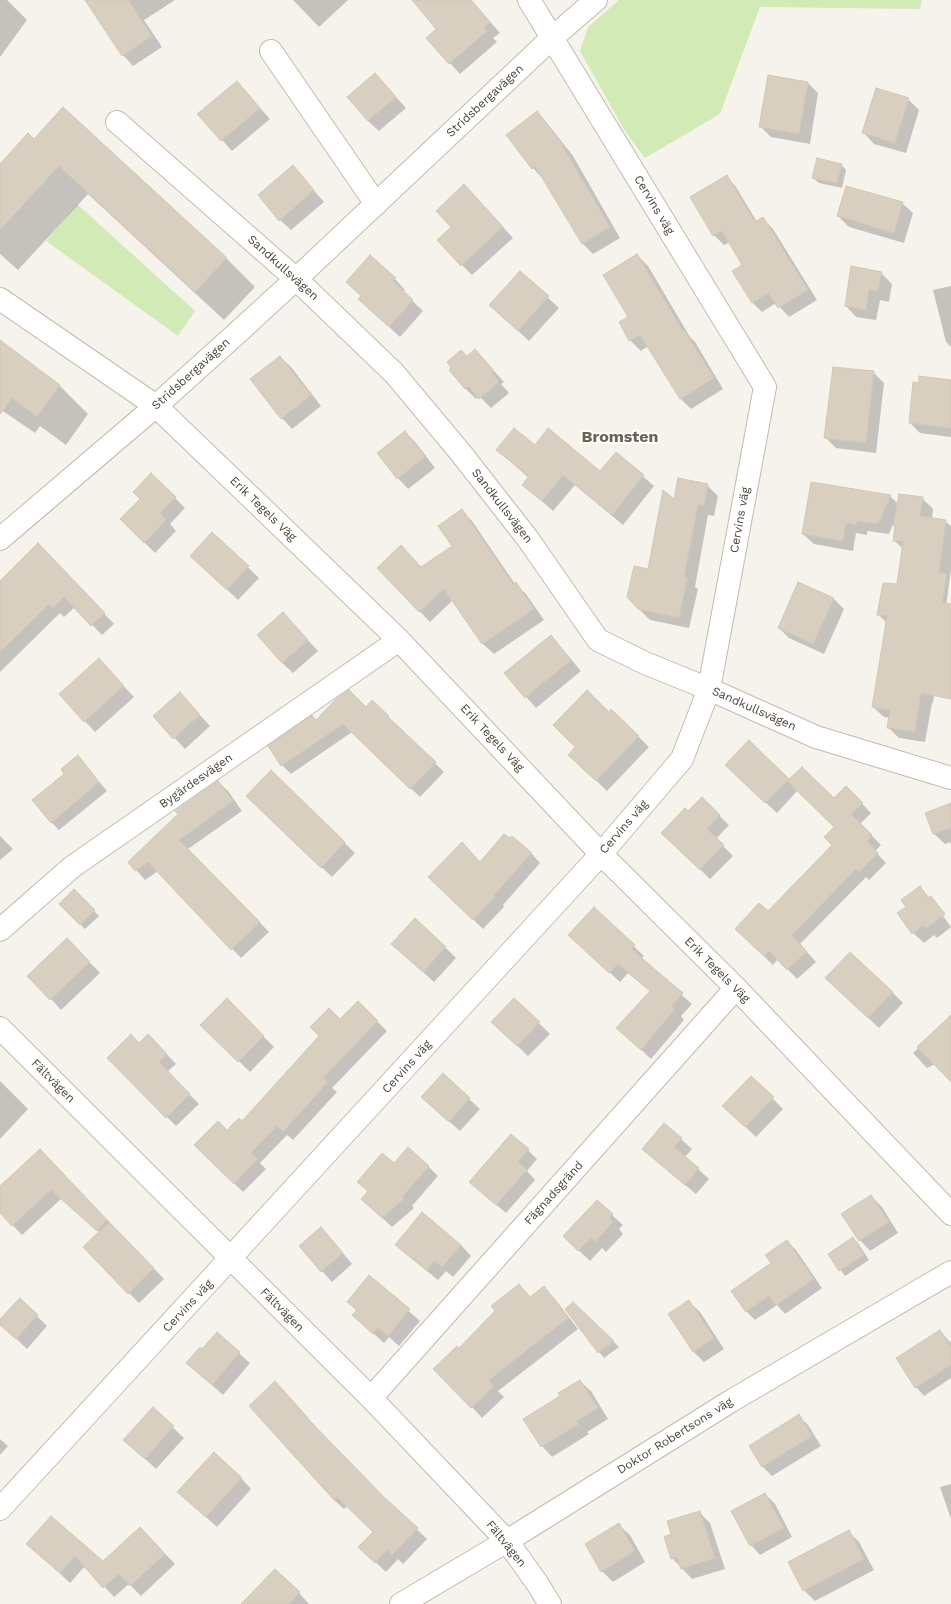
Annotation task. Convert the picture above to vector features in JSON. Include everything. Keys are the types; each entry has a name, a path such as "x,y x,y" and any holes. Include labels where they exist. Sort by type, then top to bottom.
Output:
{"street":[{"name":"Cervins väg","path":"0,1509 601,854 682,759 709,689 765,387 529,0"},
{"name":"Stridsbergavägen","path":"0,539 156,406 296,279 552,38 596,0"},
{"path":"271,51 376,204"},
{"name":"Sandkullsvägen","path":"117,122 296,279 394,373 460,452 528,539 598,640 645,663 709,689 816,737 951,778"},
{"name":"Erik Tegels Väg","path":"0,299 156,406 399,640 601,854 736,988 951,1214"},
{"name":"Bygärdesvägen","path":"0,930 72,867 399,640"},
{"name":"Fägnadsgränd","path":"371,1398 736,988"},
{"name":"Fältvägen","path":"0,1028 371,1398 507,1541 538,1583 550,1604"},
{"name":"Doktor Robertsons väg","path":"402,1604 507,1541 731,1401 951,1272"}],"green space":[{"path":"619,0 922,0 920,9 760,7 720,114 645,158 625,131 580,51 588,27"},
{"path":"77,204 195,311 178,336 46,241"}],"building":[{"path":"85,0 128,0 152,36 122,56"},
{"path":"412,0 471,0 490,22 484,27 487,31 449,64 426,38 436,29"},
{"path":"375,73 396,97 368,121 347,97"},
{"path":"768,75 808,82 799,134 759,127"},
{"path":"237,81 260,108 221,141 197,114"},
{"path":"876,88 909,98 895,143 862,133"},
{"path":"63,107 227,258 195,292 59,166 0,230 0,164 28,133 34,139"},
{"path":"537,111 563,145 610,227 582,244 535,166 532,169 506,135"},
{"path":"817,158 842,164 837,183 812,178"},
{"path":"293,165 314,190 279,221 258,195"},
{"path":"727,175 755,222 763,217 808,290 778,308 768,293 752,303 732,271 742,265 722,231 713,236 690,197"},
{"path":"464,184 503,227 461,266 437,240 451,227 436,211"},
{"path":"846,186 903,202 894,233 837,216"},
{"path":"637,254 683,331 684,330 714,378 680,399 640,335 629,341 619,322 628,317 603,275"},
{"path":"370,255 396,278 393,281 413,300 389,327 358,299 361,296 346,282"},
{"path":"851,266 882,272 878,291 869,290 866,310 845,306"},
{"path":"520,271 549,296 518,331 489,305"},
{"path":"0,340 60,385 37,417 12,398 0,414"},
{"path":"475,349 494,371 492,373 499,382 479,399 468,386 465,389 449,370 451,368 447,362 461,350 467,356"},
{"path":"280,356 311,395 281,419 250,379"},
{"path":"833,367 874,371 866,443 824,438"},
{"path":"919,376 951,380 951,428 909,423 913,382 919,383"},
{"path":"514,428 535,445 548,428 600,471 616,452 644,475 612,515 563,475 542,501 522,485 529,476 496,450"},
{"path":"405,431 425,457 397,479 377,453"},
{"path":"151,473 176,497 160,513 166,520 144,543 120,519 140,499 133,492"},
{"path":"678,478 708,484 704,506 698,505 684,577 687,578 679,618 638,609 627,597 634,566 648,569 663,490 674,499"},
{"path":"811,482 891,495 878,524 857,521 856,525 846,523 843,541 802,534"},
{"path":"899,494 923,497 920,516 946,520 939,572 947,574 942,603 951,604 951,699 921,693 915,732 887,728 890,710 872,707 887,616 877,615 883,583 897,584 903,542 893,541 895,526 893,526"},
{"path":"462,509 513,584 516,582 534,609 482,644 444,589 419,612 377,568 401,545 421,567 452,546 438,526"},
{"path":"212,532 249,566 227,590 190,556"},
{"path":"38,543 105,613 91,626 64,597 53,608 49,604 0,652 0,581"},
{"path":"798,582 834,598 813,644 778,628"},
{"path":"283,612 308,640 282,663 257,635"},
{"path":"551,635 571,660 525,698 504,673"},
{"path":"99,658 124,686 84,722 59,694"},
{"path":"349,690 366,707 372,700 436,762 410,789 343,724 281,766 268,746 312,715 316,720 336,699"},
{"path":"587,690 609,712 611,709 639,736 596,781 568,755 575,747 553,725"},
{"path":"180,692 200,715 173,739 153,716"},
{"path":"749,740 789,779 765,803 725,765"},
{"path":"78,755 99,782 51,823 32,800 64,774 61,769"},
{"path":"802,767 834,798 846,786 863,803 851,814 872,835 867,841 878,853 859,872 856,869 792,935 807,952 787,970 769,951 764,956 735,929 759,903 768,911 832,845 824,837 834,827 787,781"},
{"path":"271,770 345,842 321,868 246,796"},
{"path":"218,781 233,801 179,840 260,922 231,950 148,862 135,871 128,862 178,814 175,811"},
{"path":"702,797 720,815 707,829 724,845 700,870 661,833 685,808 688,811"},
{"path":"951,803 951,828 933,834 925,813"},
{"path":"504,834 510,838 512,836 532,853 494,895 495,897 473,920 428,877 462,842 480,862"},
{"path":"920,886 928,898 931,896 945,914 926,928 923,925 912,934 897,913 906,907 901,900"},
{"path":"74,889 95,910 80,925 59,904"},
{"path":"594,907 635,945 631,949 683,993 672,1006 675,1009 641,1050 616,1028 650,991 618,964 609,973 568,935"},
{"path":"415,918 446,947 423,972 391,944"},
{"path":"67,938 90,962 50,1000 27,976"},
{"path":"850,952 893,992 868,1018 825,978"},
{"path":"227,998 264,1036 238,1062 200,1025"},
{"path":"514,998 540,1022 517,1046 491,1022"},
{"path":"358,1001 378,1021 323,1078 328,1082 283,1132 277,1126 251,1153 258,1159 234,1184 194,1145 218,1121 227,1130 239,1118 242,1121 319,1036 310,1027 329,1008 340,1019"},
{"path":"951,1015 951,1082 917,1047"},
{"path":"131,1034 139,1043 148,1034 167,1054 159,1062 190,1094 166,1118 107,1058"},
{"path":"443,1073 470,1098 449,1122 421,1097"},
{"path":"751,1076 774,1097 745,1127 722,1106"},
{"path":"664,1123 682,1138 674,1147 699,1168 685,1185 642,1149"},
{"path":"511,1134 529,1149 518,1162 527,1170 496,1205 469,1182"},
{"path":"408,1147 429,1166 403,1196 405,1198 382,1218 361,1199 368,1191 357,1182 382,1153 394,1163"},
{"path":"40,1149 107,1220 97,1231 51,1190 12,1226 0,1213 0,1186"},
{"path":"871,1195 889,1222 859,1241 841,1214"},
{"path":"597,1200 613,1214 609,1218 613,1222 595,1242 591,1238 578,1251 563,1236"},
{"path":"422,1212 461,1245 442,1267 434,1261 427,1270 395,1245"},
{"path":"109,1222 154,1268 128,1294 83,1247"},
{"path":"321,1227 343,1253 321,1272 299,1246"},
{"path":"853,1237 864,1255 839,1271 828,1254"},
{"path":"787,1240 814,1279 776,1305 769,1296 746,1312 731,1291 771,1263 765,1255"},
{"path":"369,1275 410,1309 388,1336 378,1328 373,1334 352,1315 357,1310 347,1302"},
{"path":"519,1284 530,1297 544,1286 568,1318 489,1380 494,1386 471,1408 433,1369 457,1346 459,1348 495,1311 491,1306"},
{"path":"20,1298 38,1315 16,1339 0,1325 0,1319"},
{"path":"689,1300 714,1338 693,1352 668,1314"},
{"path":"573,1302 614,1341 598,1353 565,1309"},
{"path":"940,1330 951,1347 951,1365 915,1388 896,1358"},
{"path":"217,1332 240,1352 212,1385 186,1363 200,1347 202,1349"},
{"path":"580,1380 598,1408 577,1421 579,1424 541,1447 523,1419 560,1396 558,1393"},
{"path":"275,1381 307,1418 384,1497 418,1528 392,1555 387,1550 375,1563 358,1547 373,1532 337,1497 334,1500 249,1406"},
{"path":"153,1407 174,1426 145,1459 123,1440"},
{"path":"799,1414 812,1436 762,1467 749,1446"},
{"path":"214,1452 242,1478 206,1517 177,1492"},
{"path":"765,1493 784,1528 750,1546 731,1511"},
{"path":"700,1511 715,1558 681,1569 677,1557 671,1559 664,1537 671,1534 667,1521"},
{"path":"51,1516 103,1561 140,1527 165,1554 130,1586 119,1574 103,1588 75,1556 60,1573 26,1544"},
{"path":"619,1523 635,1551 601,1572 585,1544"},
{"path":"849,1530 864,1559 803,1591 788,1562"},
{"path":"275,1569 300,1592 289,1604 241,1604"}],"district":[{"name":"Bromsten","path":"620,437"}]}
